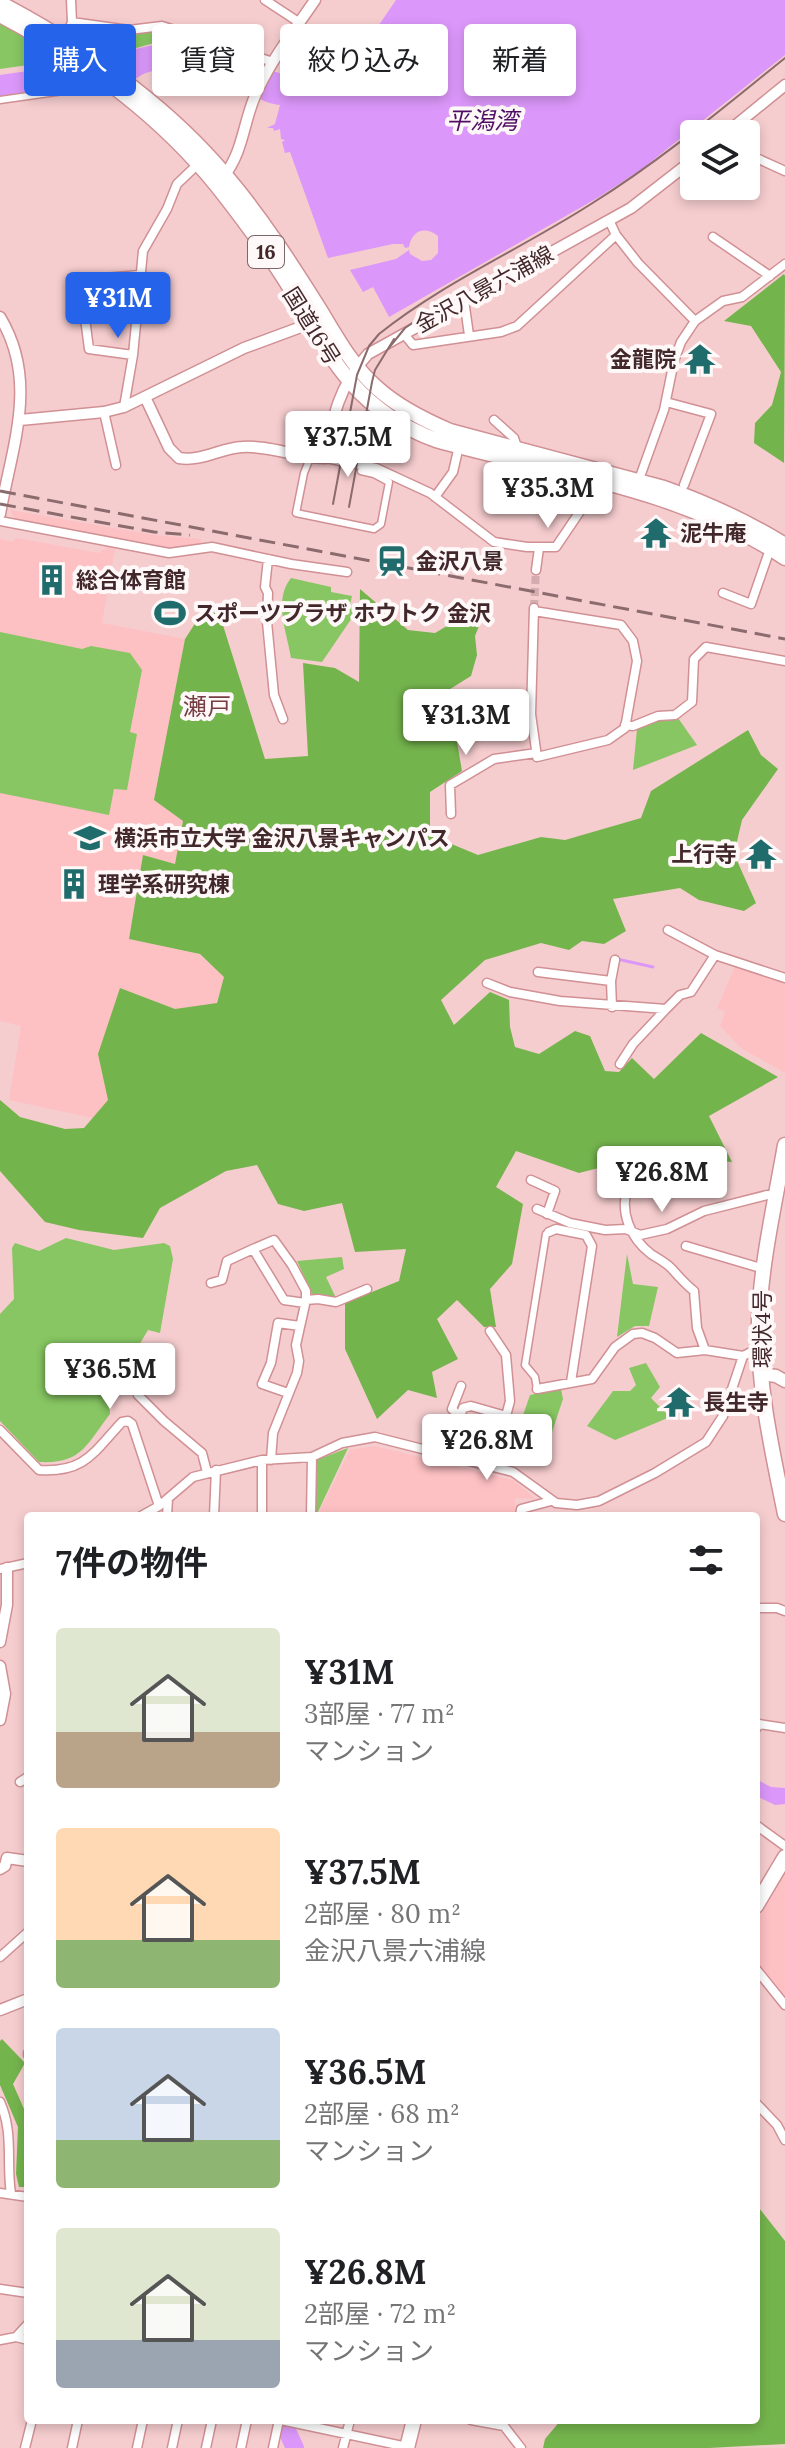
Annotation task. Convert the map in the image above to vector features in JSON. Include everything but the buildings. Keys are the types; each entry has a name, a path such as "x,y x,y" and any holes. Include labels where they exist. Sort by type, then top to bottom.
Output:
{"main road":[{"name":"国道16号","path":"0,3 38,24"},
{"name":"国道16号","path":"0,15 24,28"},
{"name":"国道16号","path":"125,96 197,165 220,180 347,380 387,416 406,427 459,446 599,476"},
{"name":"国道16号","path":"130,96 179,129 276,244 356,367 386,396 450,431 599,476 699,511 778,546 785,558"},
{"name":"環状4号","path":"785,1145 780,1190 764,1269 759,1348 777,1375 769,1431 785,1514"},
{"path":"760,1899 785,1857"},
{"path":"407,2447 412,2424"}],"street":[{"path":"71,0 72,22 129,30 162,26 270,66"},
{"path":"265,0 300,23"},
{"path":"220,180 238,154 255,95 270,66 315,0"},
{"path":"743,120 785,85"},
{"path":"0,100 24,96"},
{"path":"760,160 785,171"},
{"path":"124,407 133,355 143,251 177,184 197,165"},
{"name":"金沢八景六浦線","path":"326,458 334,414 347,380 368,354 609,220 646,197 680,170"},
{"path":"609,220 616,235 649,274 695,321"},
{"path":"404,334 413,345 501,332 517,326 616,235"},
{"path":"713,237 770,276"},
{"path":"641,474 666,402 681,342 695,321 723,301 742,297 785,264"},
{"path":"133,355 89,349 80,280 140,275"},
{"path":"464,300 469,335"},
{"path":"0,317 14,345 21,372 20,420 0,514"},
{"path":"20,420 104,412 124,407 146,399 244,348 309,324"},
{"path":"146,399 169,448 179,458 196,458 239,447 376,468 435,497 494,542 556,547 599,476"},
{"path":"666,402 711,414 684,485"},
{"path":"104,412 116,465"},
{"path":"494,420 514,438 518,450"},
{"path":"435,497 453,472 459,446"},
{"path":"310,458 296,513 374,529 381,524 389,482 361,471"},
{"path":"0,521 169,553 212,547 347,572"},
{"path":"723,593 751,604 778,546"},
{"path":"536,570 539,548"},
{"path":"268,559 265,587 268,593 267,622 274,695 283,719"},
{"path":"534,609 621,625 633,641 637,661 625,725 616,737 608,740 537,757 531,714 534,609"},
{"path":"625,725 633,726 658,716 675,715 692,702 694,659 706,647 785,661"},
{"path":"451,814 450,785 494,759 536,753"},
{"path":"668,930 715,955 785,978"},
{"path":"620,1064 633,1044 666,1009 680,995 691,992 715,955"},
{"path":"612,1007 611,981 615,960"},
{"path":"538,972 611,981"},
{"path":"487,983 510,992 573,1003 585,1001 612,1007 666,1009"},
{"path":"661,1177 628,1186 624,1198 628,1226 647,1251 671,1268 675,1276 694,1291 697,1328 705,1350"},
{"path":"531,1180 555,1191 547,1214"},
{"path":"537,1209 570,1223 605,1230 626,1229 640,1235 667,1229 704,1211 780,1190"},
{"path":"571,1382 592,1246 586,1235 556,1229 546,1234 525,1365 535,1377 537,1389 592,1379 615,1347 633,1334 642,1333 655,1338 677,1353 705,1350 743,1356 759,1348"},
{"path":"211,1283 222,1280 227,1261 274,1240 306,1291 296,1345 299,1361 297,1373 273,1433 262,1512"},
{"path":"686,1246 764,1269"},
{"path":"253,1249 284,1300 336,1302 367,1289"},
{"path":"288,1393 262,1384 271,1363 278,1323 300,1326"},
{"path":"447,1455 463,1408 471,1406 506,1416 510,1401 506,1355 490,1331"},
{"path":"521,1512 521,1509 551,1501 577,1505 599,1501 700,1447 712,1435 723,1416 743,1356"},
{"path":"459,1416 452,1409 461,1386"},
{"path":"138,1395 202,1453 211,1471 214,1512"},
{"path":"0,1430 39,1470 60,1471 83,1464 122,1422 128,1421 132,1424 159,1506"},
{"path":"148,1512 168,1499 186,1481 211,1471 267,1460 312,1457 342,1443 375,1437 513,1472 551,1501"},
{"path":"311,1512 312,1457"},
{"path":"167,1512 168,1499"},
{"path":"0,1642 7,1605 4,1569 24,1564"},
{"path":"760,1608 785,1611"},
{"path":"0,1666 5,1694 0,1720"},
{"path":"760,1724 785,1728"},
{"path":"760,1828 785,1846"},
{"path":"0,1869 5,1866 4,1857 24,1860"},
{"path":"0,1957 24,1936"},
{"path":"760,1974 785,2005"},
{"path":"0,2010 24,2001"},
{"path":"0,2102 8,2119 11,2140 8,2172 11,2194"},
{"path":"760,2107 777,2125 785,2140"},
{"path":"0,2193 24,2196"},
{"path":"0,2289 24,2292"},
{"path":"16,2337 24,2328"},
{"path":"0,2340 24,2339"},
{"path":"25,2448 31,2424"},
{"path":"72,2448 77,2424"},
{"path":"137,2448 142,2424"},
{"path":"172,2448 177,2424"},
{"path":"206,2448 211,2424"},
{"path":"241,2448 246,2424"},
{"path":"273,2448 279,2424"},
{"path":"299,2424 407,2447"},
{"path":"343,2448 349,2424"},
{"path":"493,2424 504,2426 521,2448"}],"shaded area":[{"path":"10,510 154,535 201,539 201,544 170,550 15,519"},
{"name":"横浜市立大学 金沢八景キャンパス","path":"17,538 99,553 107,547 115,549 102,623 185,639 154,800 183,821 175,864 143,855 129,939 199,954 225,977 216,1003 202,1024 175,1009 120,988 116,1123 9,1100 21,1026 0,1021 0,539 11,542"},
{"path":"735,966 785,980 785,1073 741,1048 720,1026 725,1012 717,1008"},
{"path":"375,1446 513,1480 536,1499 515,1498 515,1512 319,1512 350,1450"},
{"path":"785,1874 785,2000 760,1970 760,1915"}],"green space":[{"path":"0,23 24,37 24,66 0,69"},
{"path":"152,32 152,44 136,48 136,35"},
{"path":"784,274 784,463 754,443 755,423 772,405 781,372 751,326 724,321"},
{"path":"291,578 331,587 331,592 352,596 350,605 356,612 322,662 291,658 282,606"},
{"path":"360,589 408,630 435,633 457,620 482,619 475,636 477,655 471,676 426,704 432,732 457,742 462,771 430,792 430,835 478,855 541,837 565,840 641,818 651,791 748,730 761,755 778,769 742,820 734,854 756,903 744,911 699,900 680,888 613,899 626,931 604,944 582,941 569,950 541,943 485,960 441,1000 454,1025 490,992 509,1000 510,1027 515,1047 539,1054 575,1031 590,1036 605,1071 619,1072 632,1058 654,1079 701,1033 778,1077 709,1116 732,1162 685,1158 622,1162 579,1173 516,1151 496,1187 523,1204 512,1264 490,1289 496,1327 484,1327 457,1300 437,1319 458,1359 432,1372 437,1398 408,1390 377,1419 345,1349 345,1303 399,1281 406,1249 355,1252 342,1203 304,1211 278,1204 257,1165 226,1171 160,1208 143,1238 79,1230 45,1222 0,1171 0,1100 20,1117 65,1129 84,1128 108,1100 98,1054 120,988 175,1009 217,1003 224,977 200,954 129,939 143,855 175,864 183,821 154,800 185,639 207,605 221,619 265,759 308,756 303,663 335,668 359,682"},
{"path":"0,632 82,649 91,646 130,653 142,670 130,732 137,734 127,790 114,789 109,815 0,793"},
{"path":"678,718 697,745 633,770 637,729 659,720"},
{"path":"66,1238 114,1250 164,1243 170,1246 173,1259 160,1333 148,1330 109,1396 110,1414 74,1456 65,1460 39,1462 0,1421 0,1314 14,1299 12,1248 15,1243 39,1251"},
{"path":"627,1254 633,1284 658,1287 649,1326 635,1326 617,1337"},
{"path":"342,1257 344,1269 326,1277 336,1298 312,1294 297,1261"},
{"path":"646,1363 660,1387 651,1398 670,1417 615,1440 587,1426 613,1391 630,1391 636,1385 629,1368"},
{"path":"561,1389 563,1399 552,1432 534,1439 520,1433 519,1427 530,1395"},
{"path":"348,1448 318,1512 316,1512 314,1461"},
{"path":"2,2039 24,2062 13,2084 24,2109 24,2187 19,2187 16,2174 18,2127 0,2085"},
{"path":"760,2209 785,2241 785,2444 709,2448 543,2448 545,2439 558,2424 760,2424"}],"water":[{"name":"平潟湾","path":"396,0 785,0 785,55 703,120 680,120 680,139 642,169 599,197 389,317 373,287 363,292 350,270 396,259 409,250 410,254 422,261 431,260 438,253 438,236 420,231 409,247 393,244 328,258 290,152 285,153 282,142 285,140 281,139 280,129 274,131 267,128 275,124 280,105 255,96 264,96 264,68 280,73 280,96 448,96 448,24 380,24"},
{"name":"平潟湾","path":"152,46 152,71 136,78 136,49"},
{"name":"平潟湾","path":"24,71 24,94 0,98 0,75"},
{"path":"760,1781 771,1787 785,1788 785,1804 775,1805 760,1798"}],"waterway":[{"path":"617,959 653,967"},
{"path":"284,2424 295,2448"}],"tunnel":[{"path":"534,608 536,570"}],"tram line":[{"path":"333,504 357,375 369,346 379,334 430,298 617,187 690,134 785,58"},
{"path":"388,349 405,328 420,318"},
{"path":"349,507 375,370 394,339"}],"railway":[{"path":"0,491 785,639"},
{"path":"0,504 154,532 190,535"}],"place":[{"name":"金龍院","path":"700,359"},
{"name":"泥牛庵","path":"656,533"},
{"name":"金沢八景","path":"392,561"},
{"name":"総合体育館","path":"52,580"},
{"name":"スポーツプラザ ホウトク 金沢","path":"170,613"},
{"name":"横浜市立大学 金沢八景キャンパス","path":"90,838"},
{"name":"上行寺","path":"761,854"},
{"name":"理学系研究棟","path":"74,884"},
{"name":"長生寺","path":"679,1402"}],"district":[{"name":"瀬戸","path":"207,707"}]}
